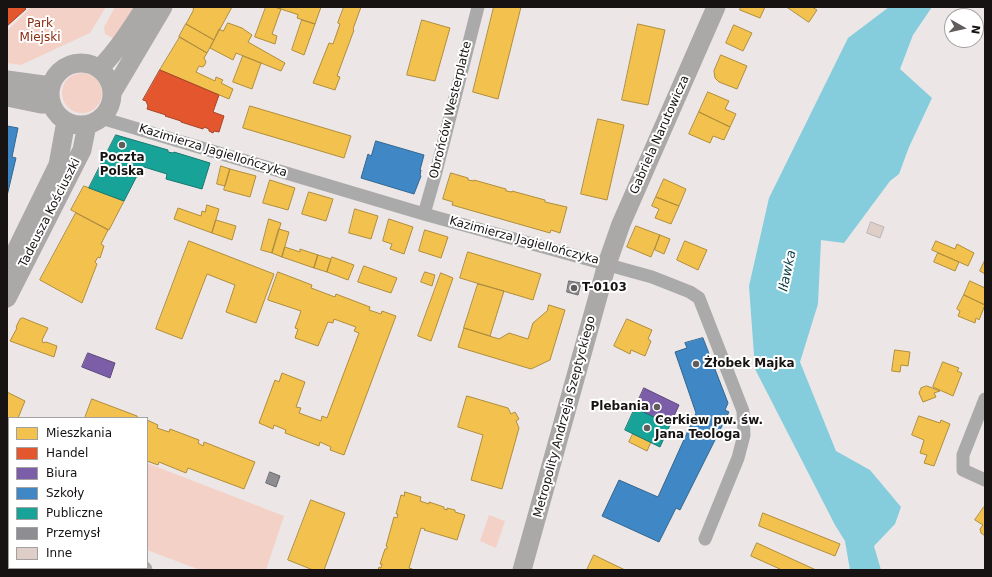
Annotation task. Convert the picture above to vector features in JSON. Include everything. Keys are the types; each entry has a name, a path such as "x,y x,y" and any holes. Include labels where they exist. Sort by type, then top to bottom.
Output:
{"main road":[{"path":"98,69 114,53 145,7"},
{"path":"7,80 51,95 60,116 66,121 79,125 94,121 109,106 112,93 163,7"},
{"name":"Gabriela Narutowicza","path":"607,264 621,224 716,7"},
{"path":"7,97 41,104 51,95 58,74 70,66 85,64 98,69 108,79 112,93"},
{"name":"Tadeusza Kościuszki","path":"7,269 58,165 66,121"},
{"name":"Tadeusza Kościuszki","path":"7,298 82,150 94,121"},
{"name":"Metropolity Andrzeja Szeptyckiego","path":"522,570 607,264"}],"street":[{"name":"Obrońców Westerplatte","path":"424,214 478,7"},
{"name":"Kazimierza Jagiellończyka","path":"94,121 652,277 690,292 699,298 743,411 744,434 738,458 705,539"},
{"path":"985,399 963,455 963,470 985,480"}],"green space":[{"name":"Park Miejski","path":"31,7 106,7 90,33 21,65 7,63 7,31"},
{"path":"115,7 138,7 117,40 105,34 104,27"},
{"path":"86,73 93,76 99,82 102,93 101,101 93,110 86,113 78,113 71,110 63,101 62,89 65,82 74,74"},
{"path":"148,463 284,516 266,570 200,570 148,550"},
{"path":"489,515 505,521 496,548 480,541"}],"water":[{"name":"Iławka","path":"889,7 932,7 913,35 900,69 932,98 909,147 899,174 890,181 844,243 821,240 818,304 800,362 836,451 870,470 901,507 895,524 874,546 881,570 850,570 845,541 835,525 755,369 749,286 769,198 848,38"}],"building: Mieszkania":[{"path":"194,7 232,7 214,40 186,24"},
{"path":"266,7 281,9 272,34 277,36 275,44 255,37"},
{"path":"275,7 321,7 315,24 297,18 298,15"},
{"path":"344,7 361,7 337,76 340,77 335,90 313,83 329,43 333,44"},
{"path":"494,7 521,7 498,99 473,92"},
{"path":"741,7 765,7 760,18 740,10"},
{"path":"787,7 812,7 817,10 809,22"},
{"path":"302,20 315,24 304,55 292,50"},
{"path":"422,20 450,28 435,81 407,75"},
{"path":"228,23 242,28 252,35 248,42 285,63 281,71 236,53 233,60 210,48 219,29 223,31"},
{"path":"186,24 214,40 207,53 179,37"},
{"path":"638,24 665,30 648,105 622,100"},
{"path":"734,25 752,33 743,51 726,43"},
{"path":"180,37 207,53 204,58 206,62 204,66 199,66 196,72 215,81 216,77 223,80 221,83 233,89 229,99 160,70"},
{"path":"721,55 747,66 737,89 719,82 715,78 714,71"},
{"path":"243,56 261,63 252,89 233,82"},
{"path":"708,92 729,101 725,109 736,114 730,127 699,112"},
{"path":"250,106 351,136 344,158 243,128"},
{"path":"699,112 730,127 724,140 713,136 710,143 689,134"},
{"path":"598,119 624,125 607,200 581,194"},
{"path":"221,166 230,169 225,186 217,184"},
{"path":"230,169 256,176 250,197 224,190"},
{"path":"451,173 468,178 468,180 474,180 506,189 506,191 512,191 545,200 545,202 567,207 560,233 551,230 550,233 452,205 453,202 443,199"},
{"path":"664,179 686,189 679,206 656,197"},
{"path":"270,180 295,188 288,210 263,203"},
{"path":"84,186 124,201 109,230 71,210"},
{"path":"309,192 333,199 326,221 302,214"},
{"path":"656,197 679,206 671,224 655,218 659,209 652,206"},
{"path":"207,205 219,209 212,233 174,219 178,208 201,216 202,211 205,212"},
{"path":"355,209 378,216 371,239 349,233"},
{"path":"76,213 108,230 101,244 104,246 100,258 98,257 95,262 97,264 82,303 40,280"},
{"path":"269,219 281,223 272,253 261,250"},
{"path":"389,219 413,227 404,254 390,249 392,244 383,241"},
{"path":"216,220 236,226 232,240 212,233"},
{"path":"636,226 660,235 651,257 627,247"},
{"path":"279,229 289,232 282,257 272,253"},
{"path":"425,230 448,237 441,258 419,251"},
{"path":"660,235 670,239 664,254 655,250"},
{"path":"189,241 274,274 256,323 226,312 235,285 207,274 182,339 156,329"},
{"path":"685,241 707,250 698,270 677,260"},
{"path":"936,241 955,249 957,244 974,253 968,266 932,250"},
{"path":"285,247 300,252 300,249 318,255 314,268 282,257"},
{"path":"468,252 541,274 533,300 460,278"},
{"path":"938,253 959,262 955,271 934,262"},
{"path":"318,255 331,259 327,272 314,268"},
{"path":"332,257 354,265 348,280 327,272"},
{"path":"985,260 985,274 980,271"},
{"path":"364,266 397,278 391,293 358,282"},
{"path":"278,272 312,285 311,288 335,297 336,294 370,307 369,310 381,314 382,311 396,316 344,455 330,450 331,447 320,442 319,446 285,433 286,430 274,425 273,429 259,423 275,380 279,382 282,373 305,382 296,407 301,408 299,413 321,421 322,416 327,418 359,333 354,331 356,327 334,319 333,323 328,322 318,346 295,338 298,329 295,328 301,311 268,300"},
{"path":"425,272 435,275 432,286 421,282"},
{"path":"441,273 453,278 431,341 418,336"},
{"path":"970,281 985,288 985,305 964,295"},
{"path":"478,284 504,291 490,336 464,328"},
{"path":"964,295 985,305 979,320 976,318 975,323 958,316 960,311 957,309"},
{"path":"549,305 565,310 550,360 531,369 458,347 464,328 499,339 509,333 528,339 533,323 547,311"},
{"path":"23,318 48,328 42,340 43,343 46,342 57,346 54,357 10,341 20,319"},
{"path":"627,319 652,330 648,339 651,341 645,356 631,350 630,354 614,346"},
{"path":"895,350 910,352 908,366 901,365 900,372 892,371"},
{"path":"943,362 959,368 957,371 962,373 953,396 933,387"},
{"path":"927,386 940,391 934,393 936,397 923,402 919,393 921,388"},
{"path":"7,392 25,401 18,417 8,417 7,441"},
{"path":"467,396 508,408 511,414 515,412 519,419 516,421 519,428 502,489 471,480 483,435 458,427"},
{"path":"92,399 138,417 85,417"},
{"path":"919,416 940,423 941,420 950,424 934,466 924,463 927,455 920,453 924,440 912,435"},
{"path":"148,420 158,425 157,428 169,432 170,429 199,440 198,443 203,446 204,442 255,462 244,489 188,468 186,473 159,462 158,465 148,461"},
{"path":"633,434 651,442 647,451 629,442"},
{"path":"405,492 421,497 420,501 429,504 429,502 444,507 444,509 447,510 447,508 455,510 455,512 465,515 457,540 421,528 409,568 415,570 378,570 379,567 381,568 382,564 380,564 385,549 387,549 386,546 394,517 397,518 398,514 396,514 401,495 404,496"},
{"path":"311,500 345,513 324,570 313,570 288,560"},
{"path":"984,507 985,536 981,533 980,529 983,525 975,520"},
{"path":"763,513 840,544 835,556 759,526"},
{"path":"757,543 816,570 782,570 751,556"},
{"path":"594,555 625,570 587,570"}],"building: Handel":[{"path":"7,7 23,7 26,9 7,26"},
{"path":"160,70 219,95 213,112 224,116 219,132 214,131 213,133 204,127 203,129 147,109 148,106 146,101 143,100"}],"building: Biura":[{"path":"88,353 115,363 110,378 82,367"},
{"name":"Plebania","path":"644,388 679,405 670,425 635,408"}],"building: Szkoły":[{"path":"7,126 18,128 12,157 16,158 7,196"},
{"path":"376,141 424,155 420,170 421,176 414,194 361,178 368,154 371,156"},
{"path":"703,338 728,403 725,410 729,412 680,510 676,508 659,542 602,516 619,480 658,497 696,413 675,352 687,348 685,343"}],"building: Publiczne":[{"path":"116,135 168,150 168,152 174,152 210,163 202,189 166,179 167,174 144,167 143,169 141,168 124,201 89,188"},
{"name":"Cerkiew pw. św. Jana Teologa","path":"635,408 670,425 660,447 625,430"}],"building: Przemysł":[{"name":"T-0103","path":"569,281 581,283 578,295 567,292"},
{"path":"270,472 280,476 276,487 266,483"}],"building: Inne":[{"path":"871,222 884,227 880,238 867,233"}],"place":[{"name":"Poczta Polska","path":"122,145"},
{"name":"T-0103","path":"574,288"},
{"name":"Żłobek Majka","path":"696,364"},
{"name":"Plebania","path":"657,407"},
{"name":"Cerkiew pw. św. Jana Teologa","path":"647,428"}]}
